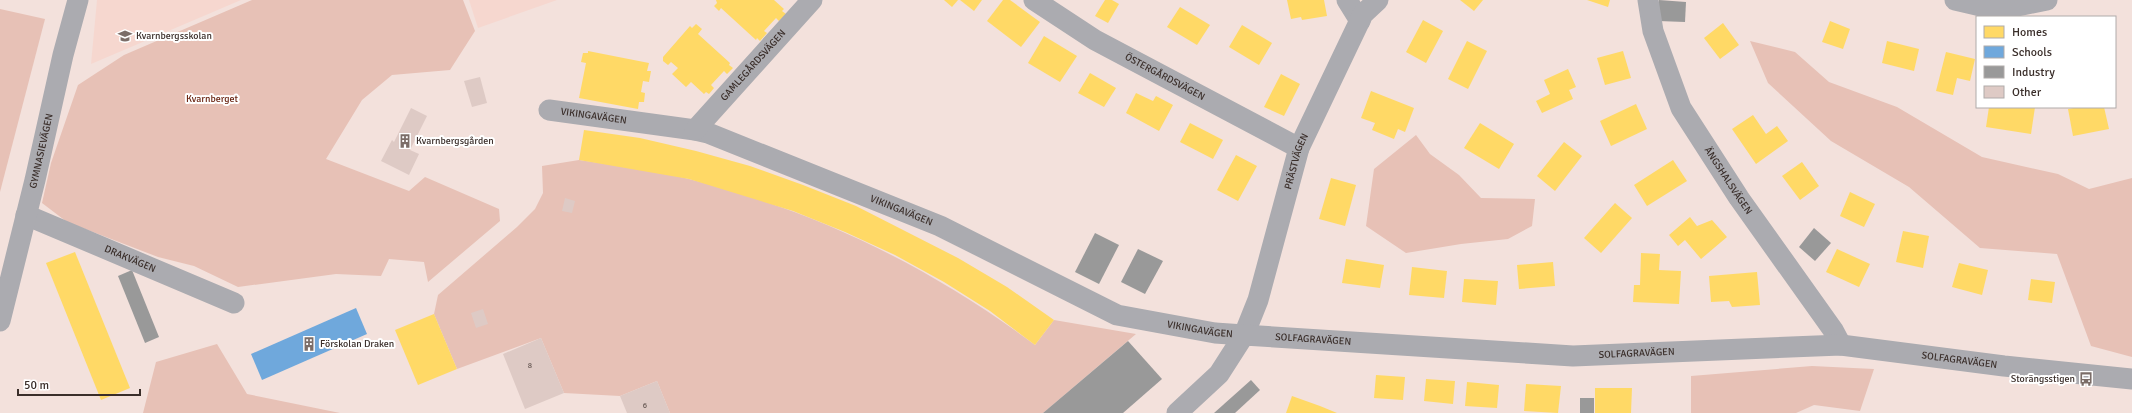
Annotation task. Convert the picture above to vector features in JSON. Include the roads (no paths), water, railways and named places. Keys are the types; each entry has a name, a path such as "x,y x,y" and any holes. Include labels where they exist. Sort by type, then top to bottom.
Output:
{"street":[{"name":"GYMNASIEVÄGEN","path":"1,310 26,216 63,55 78,0"},
{"name":"GAMLEGÅRDSVÄGEN","path":"695,130 812,0"},
{"name":"ÖSTERGÅRDSVÄGEN","path":"1034,0 1095,40 1299,148"},
{"path":"1347,0 1360,21"},
{"name":"PRÄSTVÄGEN","path":"1244,335 1258,300 1299,148 1360,21 1364,14 1378,0"},
{"name":"ÄNGSHALSVÄGEN","path":"1648,0 1653,31 1681,108 1739,198 1833,330 1841,345"},
{"path":"1955,0 1998,10 2047,0"},
{"name":"VIKINGAVÄGEN","path":"549,110 695,130 940,226 1117,315 1215,333 1244,335"},
{"name":"DRAKVÄGEN","path":"26,216 234,303"},
{"path":"1177,413 1219,374 1244,335"},
{"name":"SOLFAGRAVÄGEN","path":"1244,335 1573,356 1841,345 2004,366 2132,379"}],"place":[{"name":"Kvarnbergsskolan","path":"125,36"},
{"name":"Kvarnbergsgården","path":"405,141"},
{"name":"Förskolan Draken","path":"309,344"},
{"name":"Storängsstigen","path":"2086,379"}],"park label":[{"name":"Kvarnberget","path":"212,99"}]}
